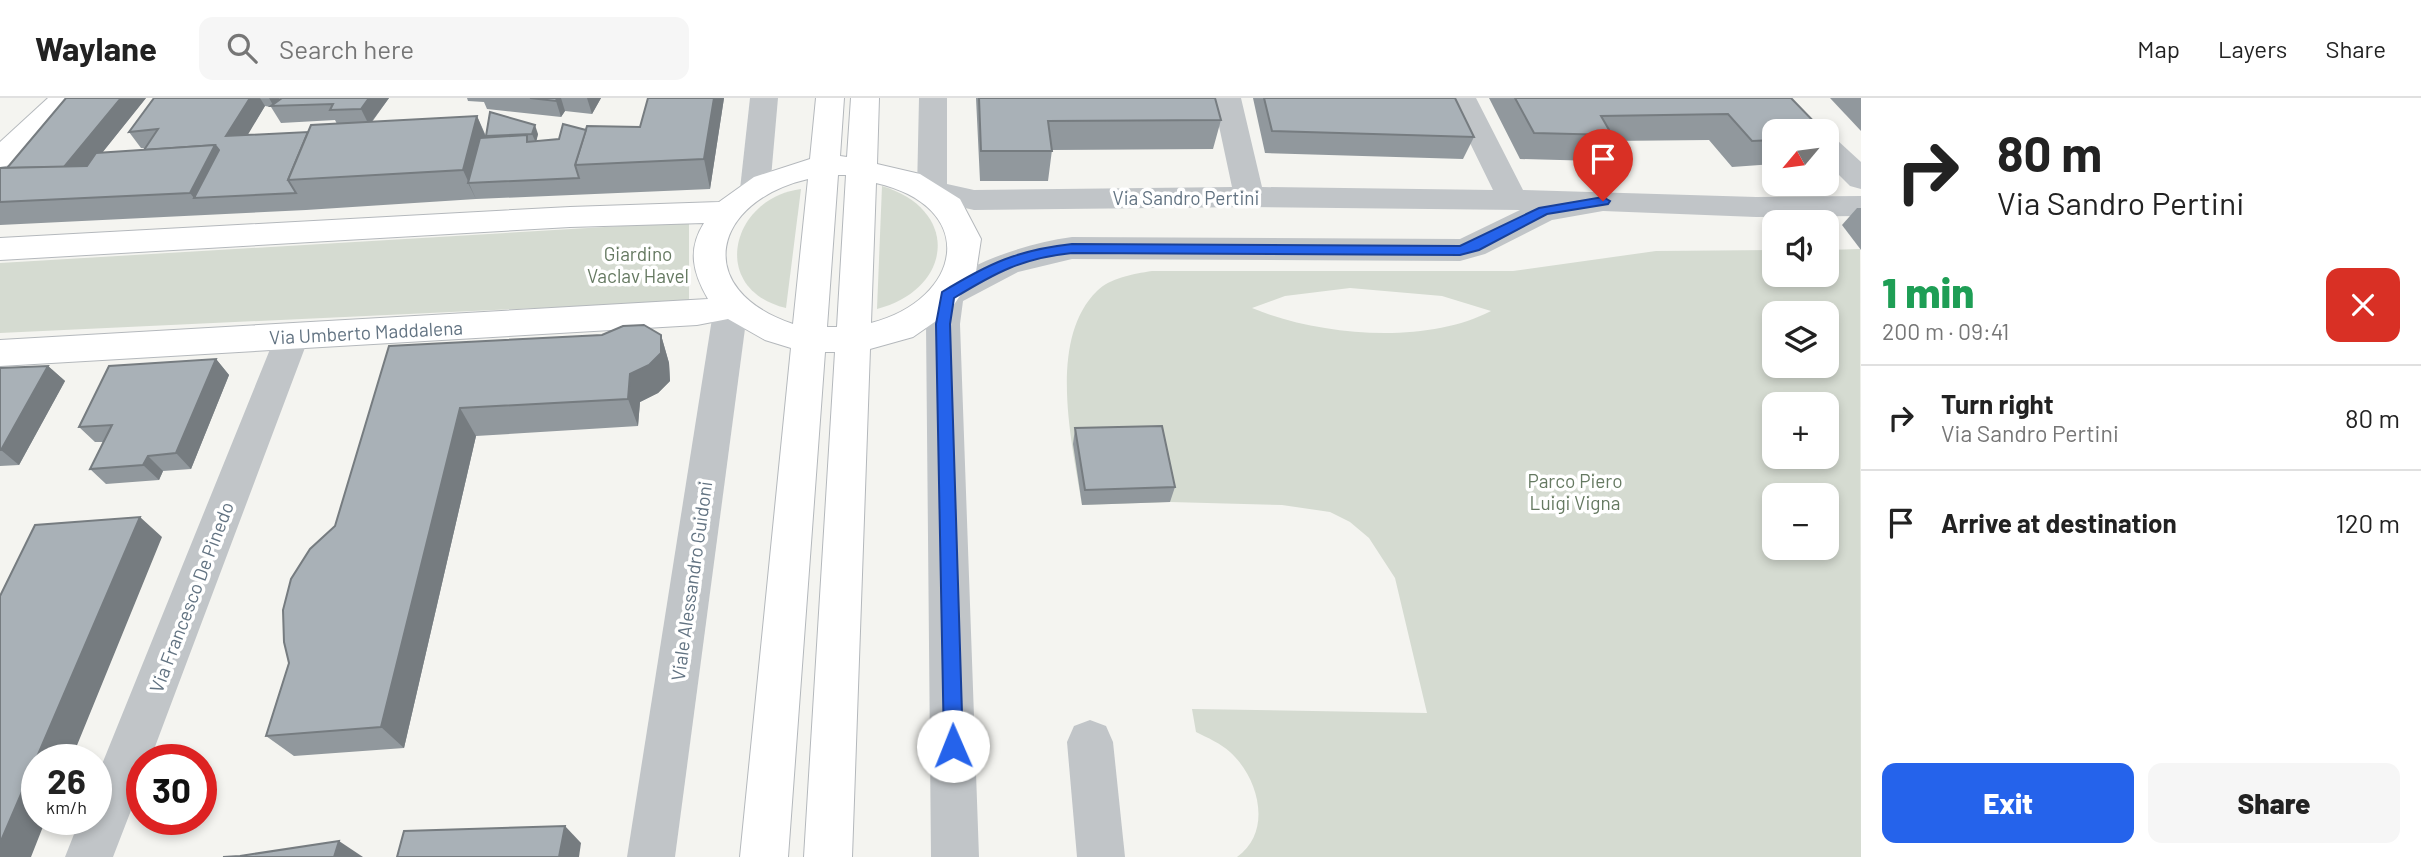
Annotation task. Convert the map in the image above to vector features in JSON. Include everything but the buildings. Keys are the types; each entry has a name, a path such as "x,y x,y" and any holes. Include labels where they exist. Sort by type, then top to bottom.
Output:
{"main road":[{"path":"0,158 64,98"},
{"path":"764,857 830,98"},
{"path":"828,857 865,98"},
{"path":"823,166 861,167 900,175 932,191 954,213 965,242 961,273 947,295 915,320 894,329 853,339 810,339 756,324 732,306 718,289 709,262 714,235 728,212 755,190 789,174 823,166"},
{"path":"0,249 556,218 728,212"},
{"name":"Via Umberto Maddalena","path":"0,353 697,313 732,306"}],"street":[{"path":"755,190 764,98"},
{"path":"932,191 933,98"},
{"path":"1227,98 1249,197"},
{"path":"1462,98 1513,200"},
{"path":"1839,158 1861,179"},
{"name":"Via Sandro Pertini","path":"932,191 974,200 1249,197 1603,201 1743,207 1861,206"},
{"path":"1441,199 1464,211 1474,223 1476,235 1472,242 1460,250"},
{"name":"Via Sandro Pertini","path":"947,295 1007,262 1043,251 1072,248 1460,250 1474,246 1544,211 1603,201"},
{"path":"947,295 943,324 955,857"},
{"name":"Viale Alessandro Guidoni","path":"651,857 732,306"},
{"name":"Via Francesco De Pinedo","path":"89,857 292,337"},
{"path":"1090,742 1101,857"}],"green space":[{"path":"882,186 908,197 925,213 935,230 938,249 933,268 921,285 902,299 877,309"},
{"path":"801,189 786,308 761,298 746,283 738,264 738,245 745,226 758,209 777,196"},
{"name":"Giardino Vaclav Havel","path":"689,222 689,301 0,333 0,263"},
{"name":"Parco Piero Luigi Vigna","path":"1860,249 1861,857 1237,857 1255,834 1258,805 1254,790 1240,763 1230,752 1196,732 1192,709 1427,713 1395,578 1369,538 1350,522 1330,512 1282,505 1170,502 1082,505 1067,393 1072,336 1082,312 1102,287 1130,275 1152,271 1513,271 1656,251 1762,250 1762,287 1839,287 1839,250","holes":["1350,288 1442,296 1491,311 1465,322 1436,329 1372,333 1308,325 1252,308 1285,296"]}],"route":[{"path":"953,746 943,324 947,295 995,267 1043,251 1072,248 1460,250 1474,246 1521,220 1544,211 1603,201"}]}
